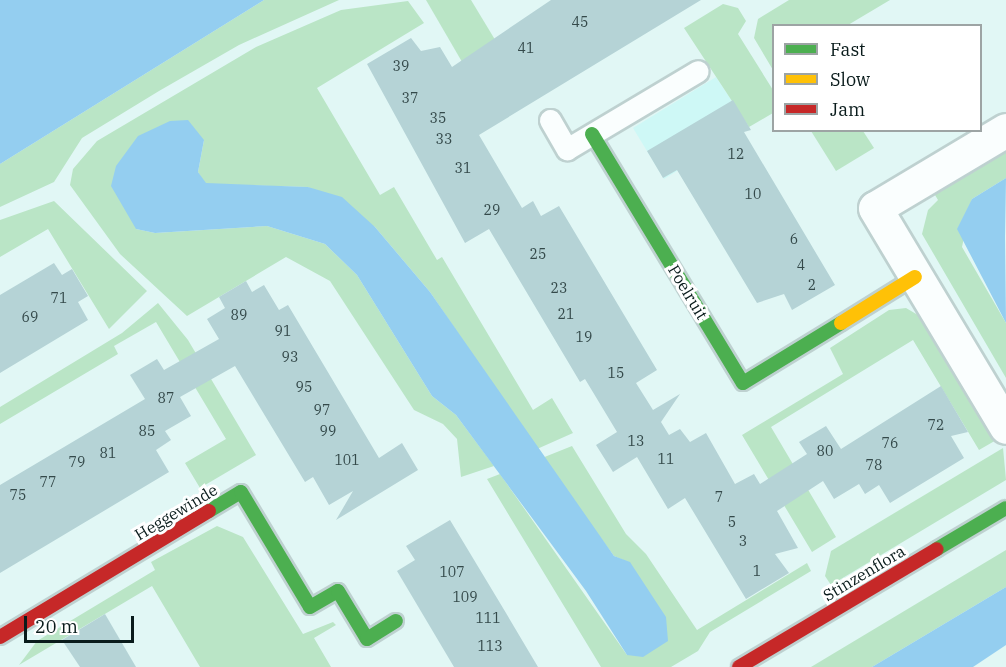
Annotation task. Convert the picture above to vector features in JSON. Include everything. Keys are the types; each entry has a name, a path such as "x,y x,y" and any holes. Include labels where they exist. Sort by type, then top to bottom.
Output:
{"street":[{"path":"1006,130 875,208 1006,427"},
{"name":"Poelruit","path":"592,134 743,383 915,277"},
{"name":"Heggewinde","path":"0,636 241,492 310,607 338,591 367,639 396,621"},
{"name":"Stinzenflora","path":"739,667 1006,508"}],"lane":[{"path":"550,120 567,148 698,71"}],"shaded area":[{"path":"716,77 749,127 664,179 633,128"}],"green space":[{"path":"264,0 339,0 239,45 82,138 54,182 0,207 0,164"},
{"path":"426,0 471,0 532,101 497,122"},
{"path":"789,0 890,0 850,24 772,24 772,68 754,38 758,19"},
{"path":"408,1 424,23 317,88 380,195 394,187 437,260 442,257 533,410 552,398 573,433 537,449 430,292 375,227 308,187 205,184 198,172 204,140 136,229 155,233 267,226 325,244 357,275 432,396 456,415 494,466 461,477 457,439 443,424 414,410 330,281 286,257 187,316 120,254 70,185 73,169 97,141 256,47 341,10"},
{"path":"723,4 738,8 746,21 738,34 772,88 772,114 749,127 684,28"},
{"path":"812,132 864,132 874,148 836,171"},
{"path":"1006,146 1006,178 972,199 962,247 1006,323 1006,378 922,234 928,210 938,200 932,190"},
{"path":"54,201 147,291 109,329 48,229 0,257 0,220"},
{"path":"158,303 188,340 256,455 200,488 185,463 226,439 156,322 114,346 118,354 0,424 0,407 122,333"},
{"path":"906,308 923,318 998,439 979,450 913,340 771,427 836,537 812,552 742,435 843,374 830,348 889,310"},
{"path":"572,446 626,534 646,554 697,630 807,563 811,571 710,632 698,651 671,667 601,667 487,479 500,474 627,655 630,563 614,556 542,458"},
{"path":"1003,448 1006,480 831,585 825,576 831,551"},
{"path":"217,526 243,537 303,634 333,622 336,625 314,638 331,667 200,667 152,586 19,665 37,641 155,570 151,562"},
{"path":"1006,550 1006,587 872,667 811,667"}],"water":[{"path":"0,0 264,0 0,164"},
{"path":"188,120 204,140 198,172 206,183 308,187 342,197 375,227 430,292 614,556 630,562 666,617 668,641 643,657 627,655 586,591 456,415 432,396 357,275 325,244 267,226 155,233 136,229 111,186 116,166 138,136 170,121"},
{"path":"1006,178 1006,323 957,229 972,199"},
{"path":"1006,587 1006,645 973,667 872,667"}],"building":[{"path":"551,0 701,0 479,135 522,208 533,201 541,216 559,206 657,370 636,383 653,410 680,394 661,422 669,435 680,429 690,442 706,433 735,484 754,474 760,484 807,454 799,442 826,426 841,449 941,386 968,432 951,436 964,458 890,503 879,485 865,494 859,484 834,499 823,481 777,511 798,548 775,554 789,573 746,599 685,498 668,509 637,457 613,472 596,445 617,432 585,379 580,382 489,229 465,243 367,64 411,38 421,51 440,47 452,67"},
{"path":"733,100 751,130 744,132 835,285 792,310 784,294 757,303 677,170 663,178 647,151"},
{"path":"54,263 62,275 72,269 88,296 78,302 88,320 0,373 0,295"},
{"path":"246,281 252,292 264,285 279,310 288,305 379,458 402,443 418,470 336,520 353,491 329,505 313,477 305,482 235,366 180,397 191,416 165,431 171,440 156,450 169,472 0,573 0,485 145,399 130,375 157,359 164,370 219,339 207,319 225,308 219,297"},
{"path":"450,520 538,667 454,667 397,571 415,560 406,546"},
{"path":"105,614 136,667 80,667 62,640"}],"traffic: fast":[{"path":"592,134 743,383 841,323"},
{"path":"209,511 241,492 310,607 338,591 367,639 396,621"},
{"path":"937,549 1006,508"}],"traffic: slow":[{"path":"841,323 915,277"}],"traffic: jam":[{"path":"0,637 209,511"},
{"path":"739,667 937,549"}]}
